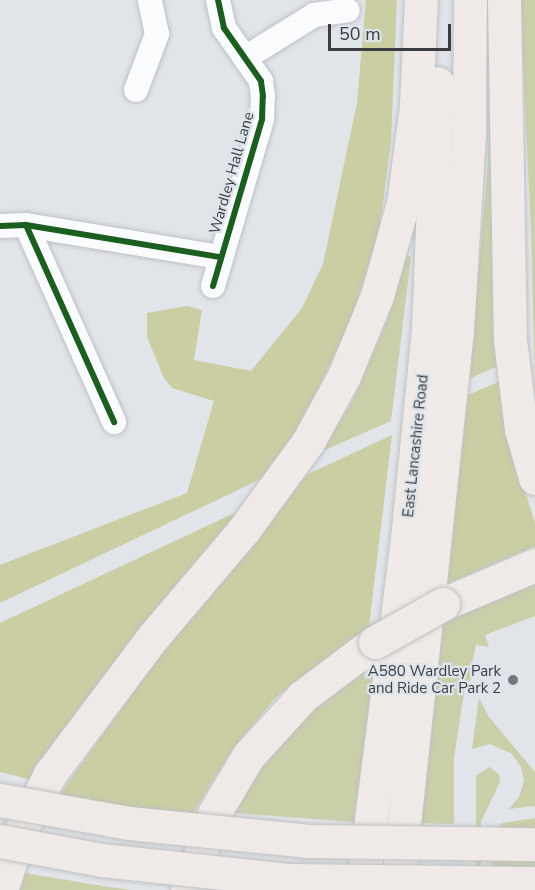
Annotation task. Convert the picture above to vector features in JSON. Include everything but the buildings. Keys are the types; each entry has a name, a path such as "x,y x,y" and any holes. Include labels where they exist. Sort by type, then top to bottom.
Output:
{"highway":[{"path":"1,890 24,822 50,774 83,725 243,531 308,442 344,375 390,257 410,155 421,0"},
{"name":"East Lancashire Road","path":"362,890 407,538 428,328 439,0"},
{"name":"East Lancashire Road","path":"397,890 457,330 469,131 470,0"},
{"path":"504,0 510,340 521,429 535,478"},
{"path":"188,890 215,812 249,754 303,696 375,642 443,604 535,565"},
{"path":"0,800 129,823 309,841 535,844"},
{"path":"0,841 102,860 290,880 535,883"}],"street":[{"path":"136,90 156,34 150,0"},
{"name":"Wardley Hall Lane","path":"213,286 262,119 261,81 224,28 218,0"},
{"path":"245,58 314,15 348,10"},
{"path":"26,225 114,422"},
{"name":"Wardley Hall Lane","path":"0,226 26,225 220,257"}],"green space":[{"path":"366,0 397,0 391,141 379,234 348,328 297,430 261,479 0,603 0,565 187,493 214,401 172,388 164,378 147,337 147,313 187,306 202,310 194,360 251,371 302,308 323,264 357,103"},
{"path":"493,0 502,364 469,379 488,163"},
{"path":"520,0 535,0 535,386 531,229"},
{"path":"406,256 411,257 391,421 318,453 352,402 386,323"},
{"path":"503,380 517,465 535,523 535,546 442,586 468,395"},
{"path":"392,435 369,626 275,698 232,750 188,821 59,796 155,661 306,475"},
{"path":"243,509 32,780 0,772 0,623"},
{"path":"535,579 535,616 485,635 489,647 476,645 471,668 479,670 465,686 454,758 454,824 411,823 435,627"},
{"path":"375,662 354,822 232,813 246,788 292,730 322,701"},
{"path":"479,698 489,717 535,772 535,806 509,809 519,797 524,781 521,767 512,754 490,744 472,749"},
{"path":"489,767 499,774 500,782 481,822 481,890 476,890 476,776"},
{"path":"535,818 535,888 491,890 492,833 503,823"},
{"path":"25,873 109,887 131,890 20,890"}],"cycle path":[{"path":"213,286 262,119 263,96 261,81 224,28 218,0"},
{"path":"26,225 114,422"},
{"path":"0,226 26,225 220,257"}],"place":[{"name":"A580 Wardley Park and Ride Car Park 2","path":"513,680"}]}
